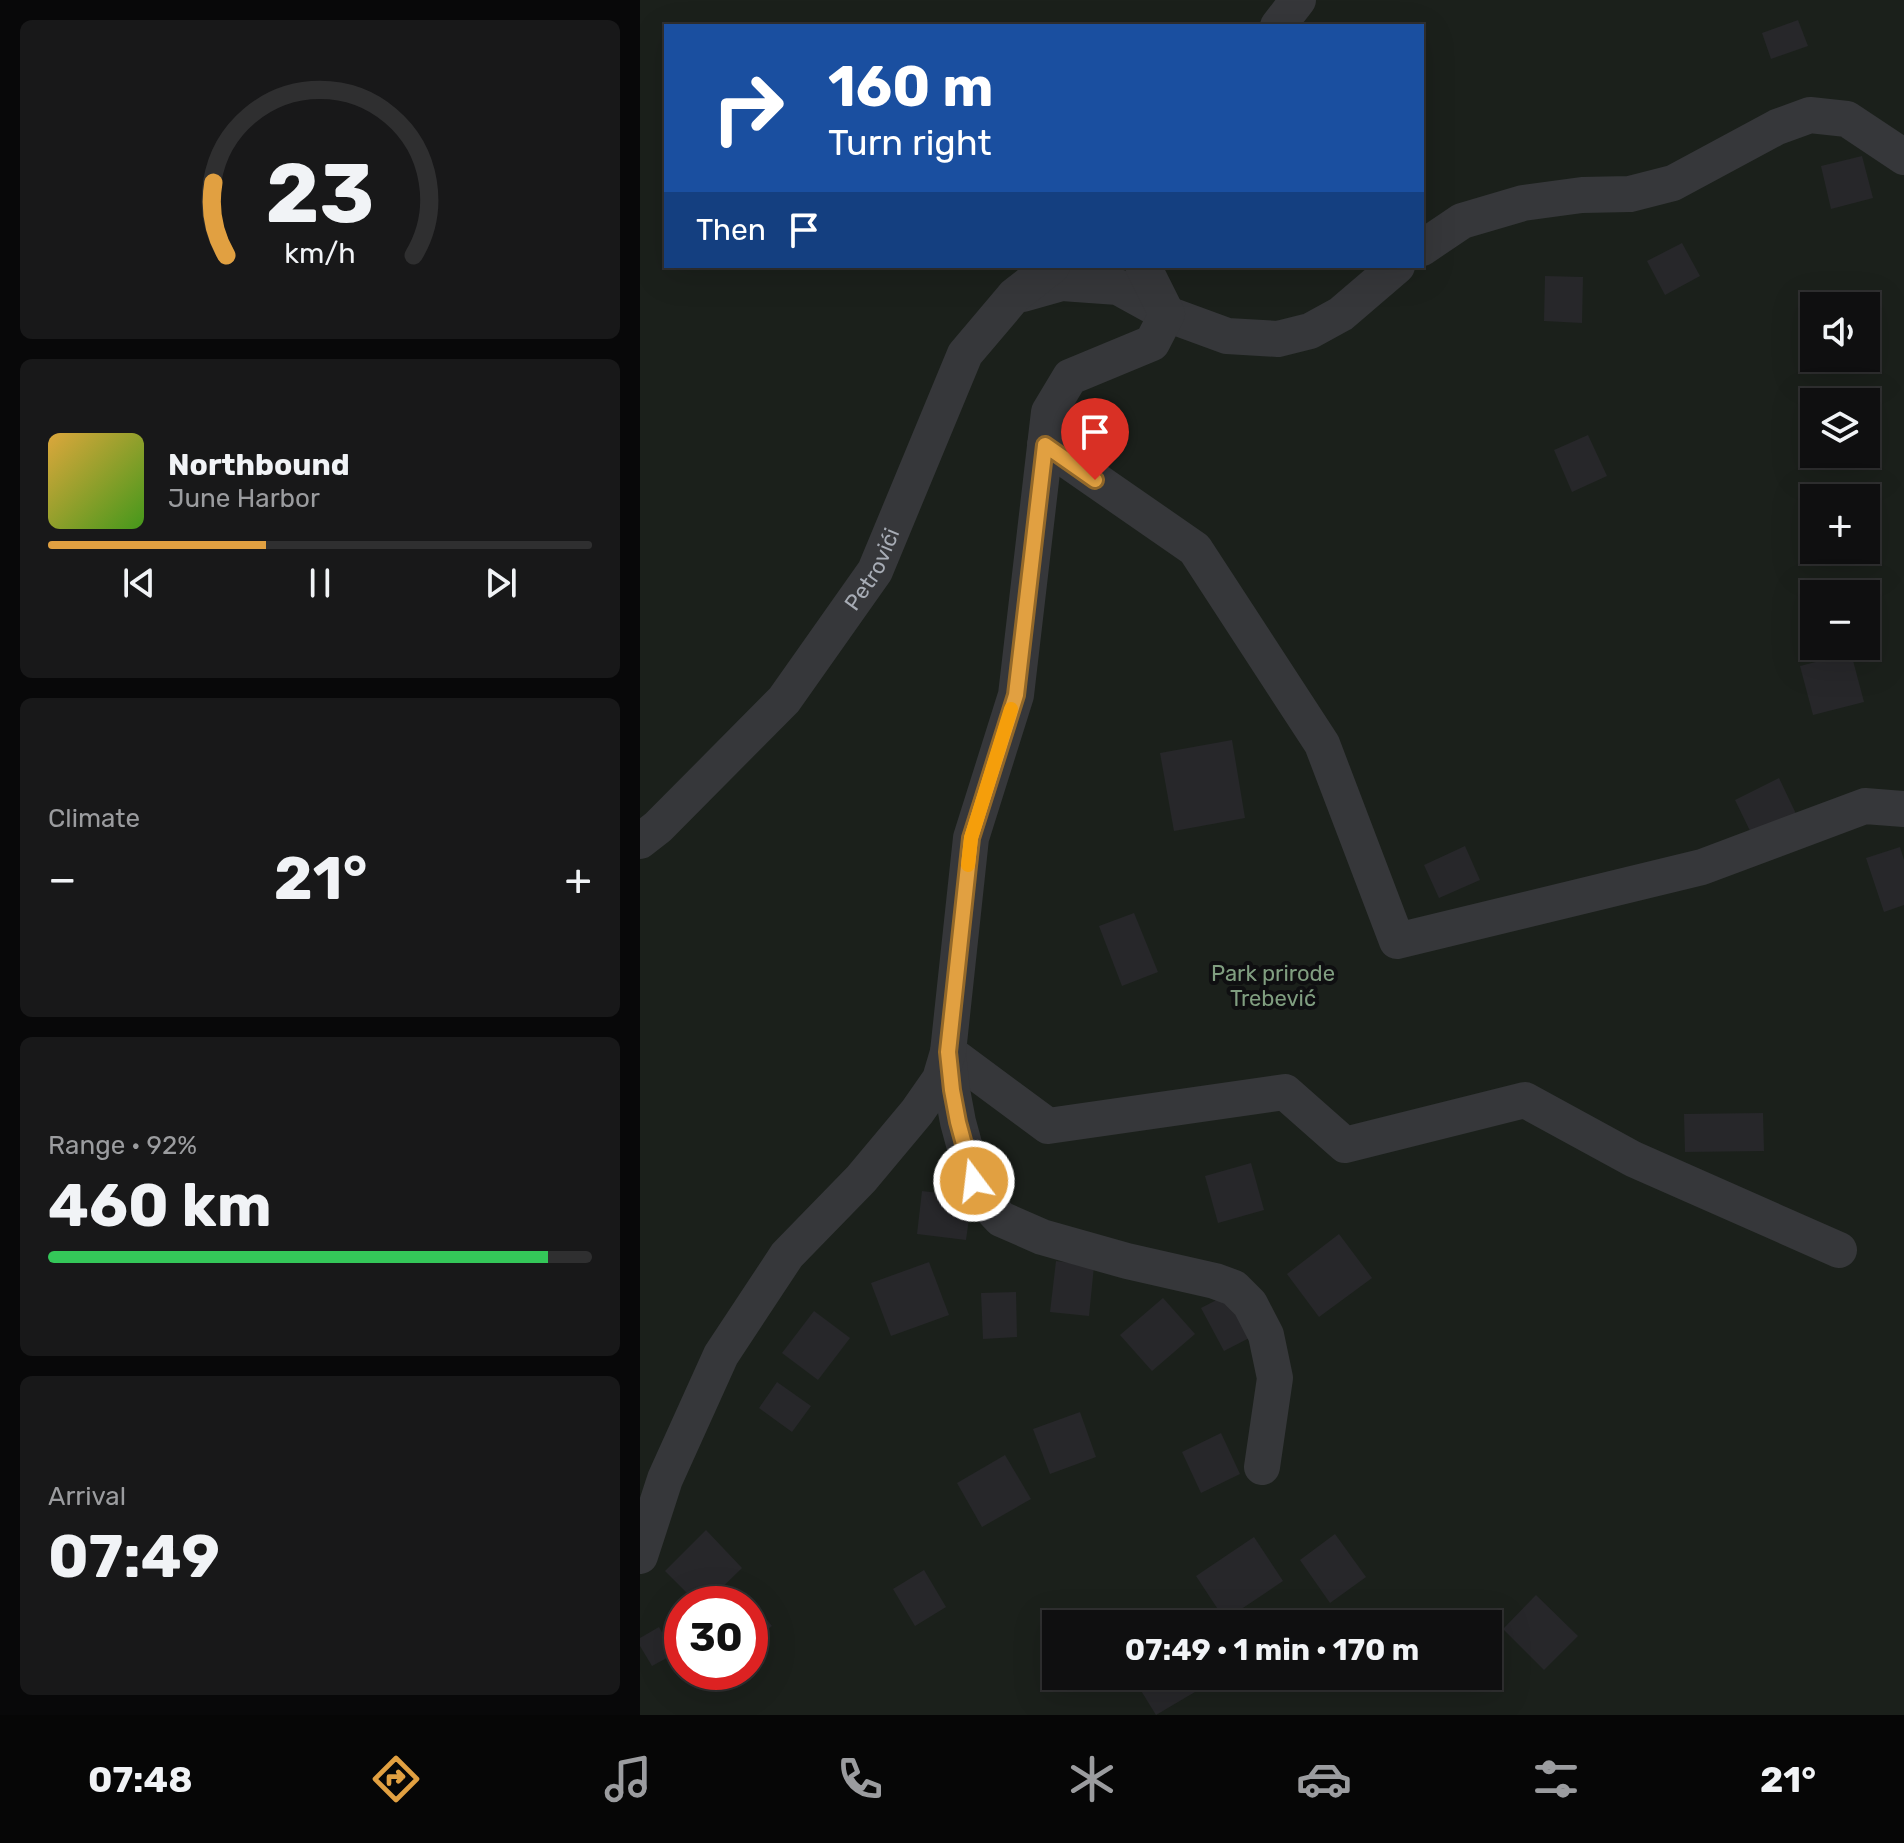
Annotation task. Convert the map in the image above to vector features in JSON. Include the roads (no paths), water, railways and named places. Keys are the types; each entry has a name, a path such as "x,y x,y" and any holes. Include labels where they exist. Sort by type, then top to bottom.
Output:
{"street":[{"path":"1280,24 1298,0"},
{"path":"1424,247 1462,221 1523,203 1582,195 1630,194 1673,183 1777,127 1810,115 1847,119 1904,157"},
{"name":"Petrovići","path":"640,841 658,827 784,700 875,571 965,354 1014,296 1049,268"},
{"path":"1144,268 1167,314"},
{"path":"1014,296 1062,283 1118,287 1167,314 1227,336 1278,339 1310,331 1341,314 1395,268"},
{"path":"640,1556 665,1479 721,1355 787,1255 861,1179 917,1112 940,1079 948,1052 971,838 1016,695 1049,412 1070,377 1152,343 1167,314"},
{"path":"1045,445 1195,549 1322,744 1397,941 1702,867 1865,806 1904,809"},
{"path":"948,1052 1048,1126 1285,1092 1345,1145 1525,1100 1633,1159 1839,1250"},
{"path":"948,1052 958,1122 974,1181 987,1204 1001,1219 1056,1241 1215,1281 1234,1288 1250,1304 1266,1335 1275,1378 1262,1467"}],"park label":[{"name":"Park prirode Trebević","path":"1273,986"}]}
